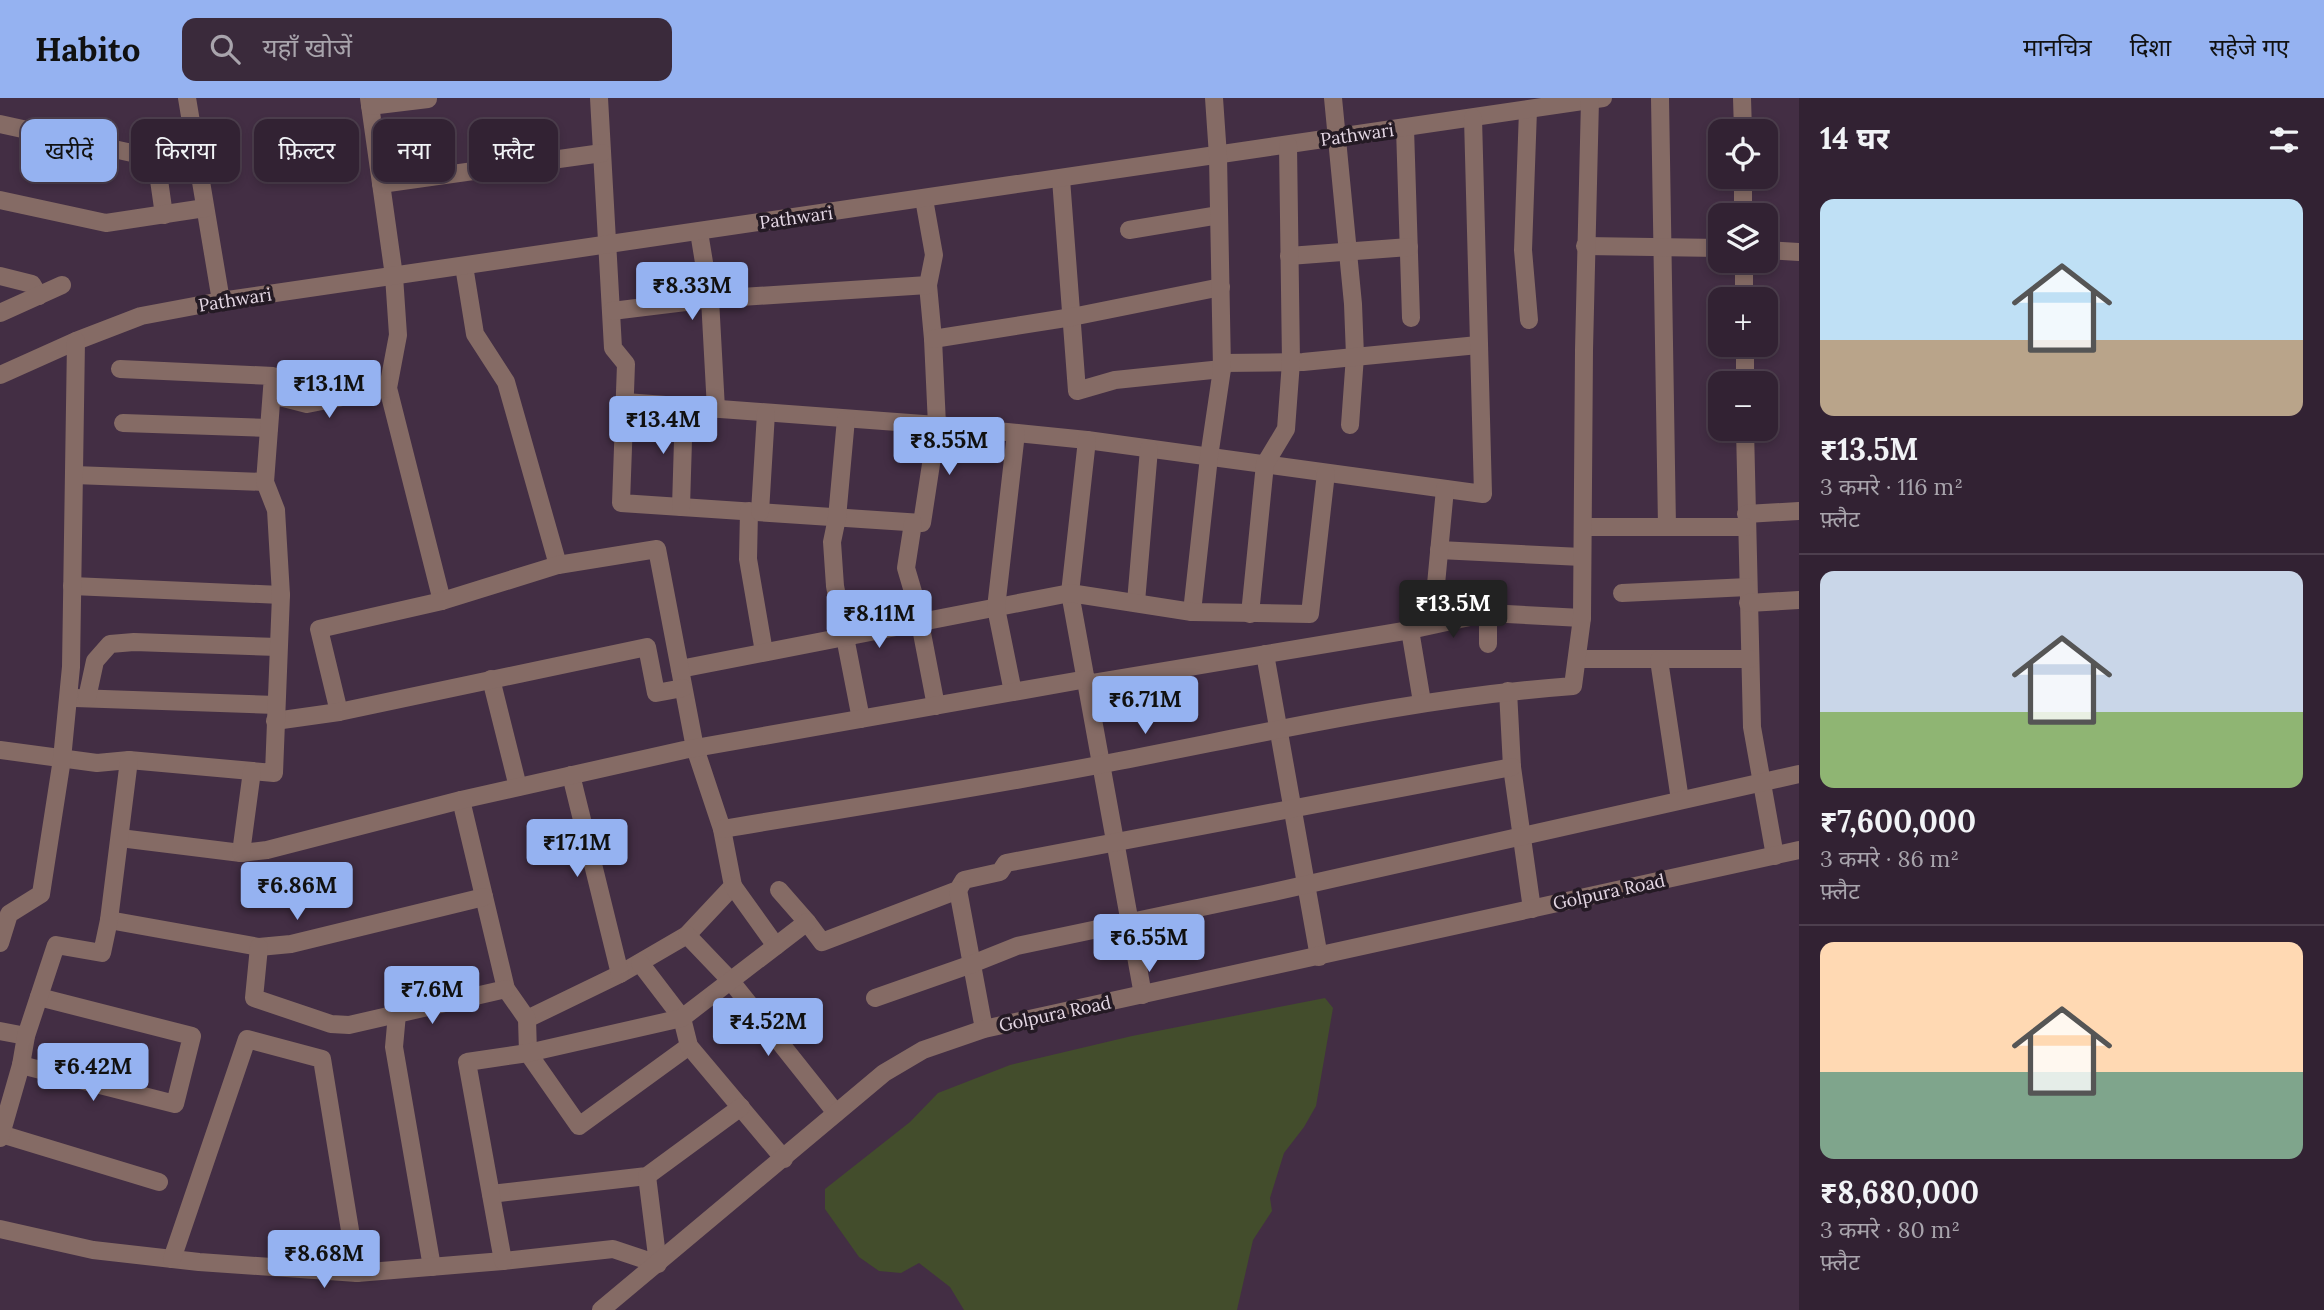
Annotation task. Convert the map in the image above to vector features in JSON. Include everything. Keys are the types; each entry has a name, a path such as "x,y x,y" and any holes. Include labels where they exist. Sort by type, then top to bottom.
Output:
{"street":[{"path":"187,98 191,119"},
{"path":"599,98 613,348 626,364 621,503 922,523 937,425 928,285 934,255 924,199"},
{"path":"1192,612 1222,366 1219,156 1214,98"},
{"path":"1333,98 1355,356 1350,425"},
{"path":"1660,98 1667,527"},
{"path":"1742,98 1743,119"},
{"path":"428,99 369,102 394,276 398,335 388,388 442,601"},
{"path":"722,829 1102,764 1422,702 1573,686 1582,618 1585,246 1596,99"},
{"name":"Pathwari","path":"0,375 141,316 221,301 1596,99"},
{"path":"1528,110 1523,250 1529,320"},
{"path":"625,402 937,425 1087,440 1483,494 1473,118"},
{"path":"0,124 131,153"},
{"path":"1405,128 1411,318"},
{"path":"1250,614 1265,464 1286,429 1291,362 1288,145"},
{"path":"381,184 602,153"},
{"path":"1061,179 1077,391 1115,380 1222,366 1478,345"},
{"path":"159,182 164,215"},
{"path":"201,182 221,301"},
{"path":"0,200 106,223 205,208"},
{"path":"1129,230 1219,215"},
{"path":"699,232 710,299 716,409"},
{"path":"1585,246 1708,248"},
{"path":"1289,256 1409,247"},
{"path":"1778,251 1799,252"},
{"path":"464,266 475,334 506,382 558,565"},
{"path":"0,275 32,284 38,296"},
{"path":"0,313 62,285"},
{"path":"611,311 710,299 928,285"},
{"path":"933,339 1072,317 1221,287"},
{"path":"0,943 9,914 41,894 62,758 71,667 76,341"},
{"path":"0,750 97,763 129,760 274,773 281,595 276,510 265,481 273,376 120,369"},
{"path":"272,396 307,404 388,388"},
{"path":"681,507 684,407"},
{"path":"764,652 748,559 766,413"},
{"path":"846,419 837,517 832,542 835,586 861,719"},
{"path":"124,423 270,428"},
{"path":"1013,692 996,608 1016,433"},
{"path":"1087,440 1070,593 1143,995"},
{"path":"1745,441 1752,727 1774,856"},
{"path":"1136,602 1149,449"},
{"path":"680,669 1070,593 1192,612 1310,614 1326,473"},
{"path":"74,475 265,481"},
{"path":"1422,702 1410,630 1435,595 1445,489"},
{"path":"1583,527 1667,527 1746,520 1799,511"},
{"path":"913,523 906,568 936,706"},
{"path":"338,712 319,629 442,601 558,565 657,549 695,748 722,829 733,886 776,946"},
{"path":"1439,550 1583,557"},
{"path":"72,586 281,595"},
{"path":"1622,593 1748,595 1799,600"},
{"path":"120,838 241,853 267,850 461,800 695,748 1013,692 1410,630 1488,613 1582,618"},
{"path":"1488,613 1488,644"},
{"path":"87,698 95,661 110,644 134,642 278,647"},
{"path":"68,697 276,713 338,712 647,647 656,693 684,688"},
{"path":"1265,654 1320,957"},
{"path":"1577,659 1750,659"},
{"path":"1659,660 1679,800"},
{"path":"491,679 518,787"},
{"path":"1508,691 1512,767 1532,909"},
{"path":"129,760 109,920 102,953 56,945 26,1036 22,1065 3,1110 0,1136 159,1182"},
{"path":"779,890 822,942 958,890 964,880 1000,872 1006,863 1512,767"},
{"path":"241,853 252,771"},
{"path":"875,998 1017,946 1799,774"},
{"path":"571,775 620,974"},
{"path":"461,800 506,989 527,1019 528,1054 579,1126 689,1046"},
{"name":"Golpura Road","path":"601,1310 884,1073 923,1050 984,1029 1799,850"},
{"path":"527,1019 620,974 687,935 733,886"},
{"path":"958,890 984,1029"},
{"path":"109,920 259,947 291,944 484,897"},
{"path":"503,1261 467,1062 528,1054 682,1018 807,922"},
{"path":"687,935 730,979 836,1114"},
{"path":"259,947 254,998 331,1024 349,1025 506,989"},
{"path":"640,963 682,1018 689,1046 784,1159"},
{"path":"22,1065 175,1104 192,1036 39,998"},
{"path":"397,1014 394,1047 432,1267"},
{"path":"0,1031 26,1036"},
{"path":"172,1259 247,1039 322,1059 358,1273"},
{"path":"491,1194 647,1176 741,1107"},
{"path":"0,1229 93,1250 172,1259 358,1273 613,1249 658,1264 647,1176"}],"green space":[{"path":"1325,998 1333,1008 1316,1106 1284,1153 1270,1198 1272,1211 1253,1240 1237,1310 964,1310 950,1287 919,1263 901,1273 879,1271 859,1257 825,1209 825,1189 910,1122 938,1093 1010,1065 1132,1036"}]}
